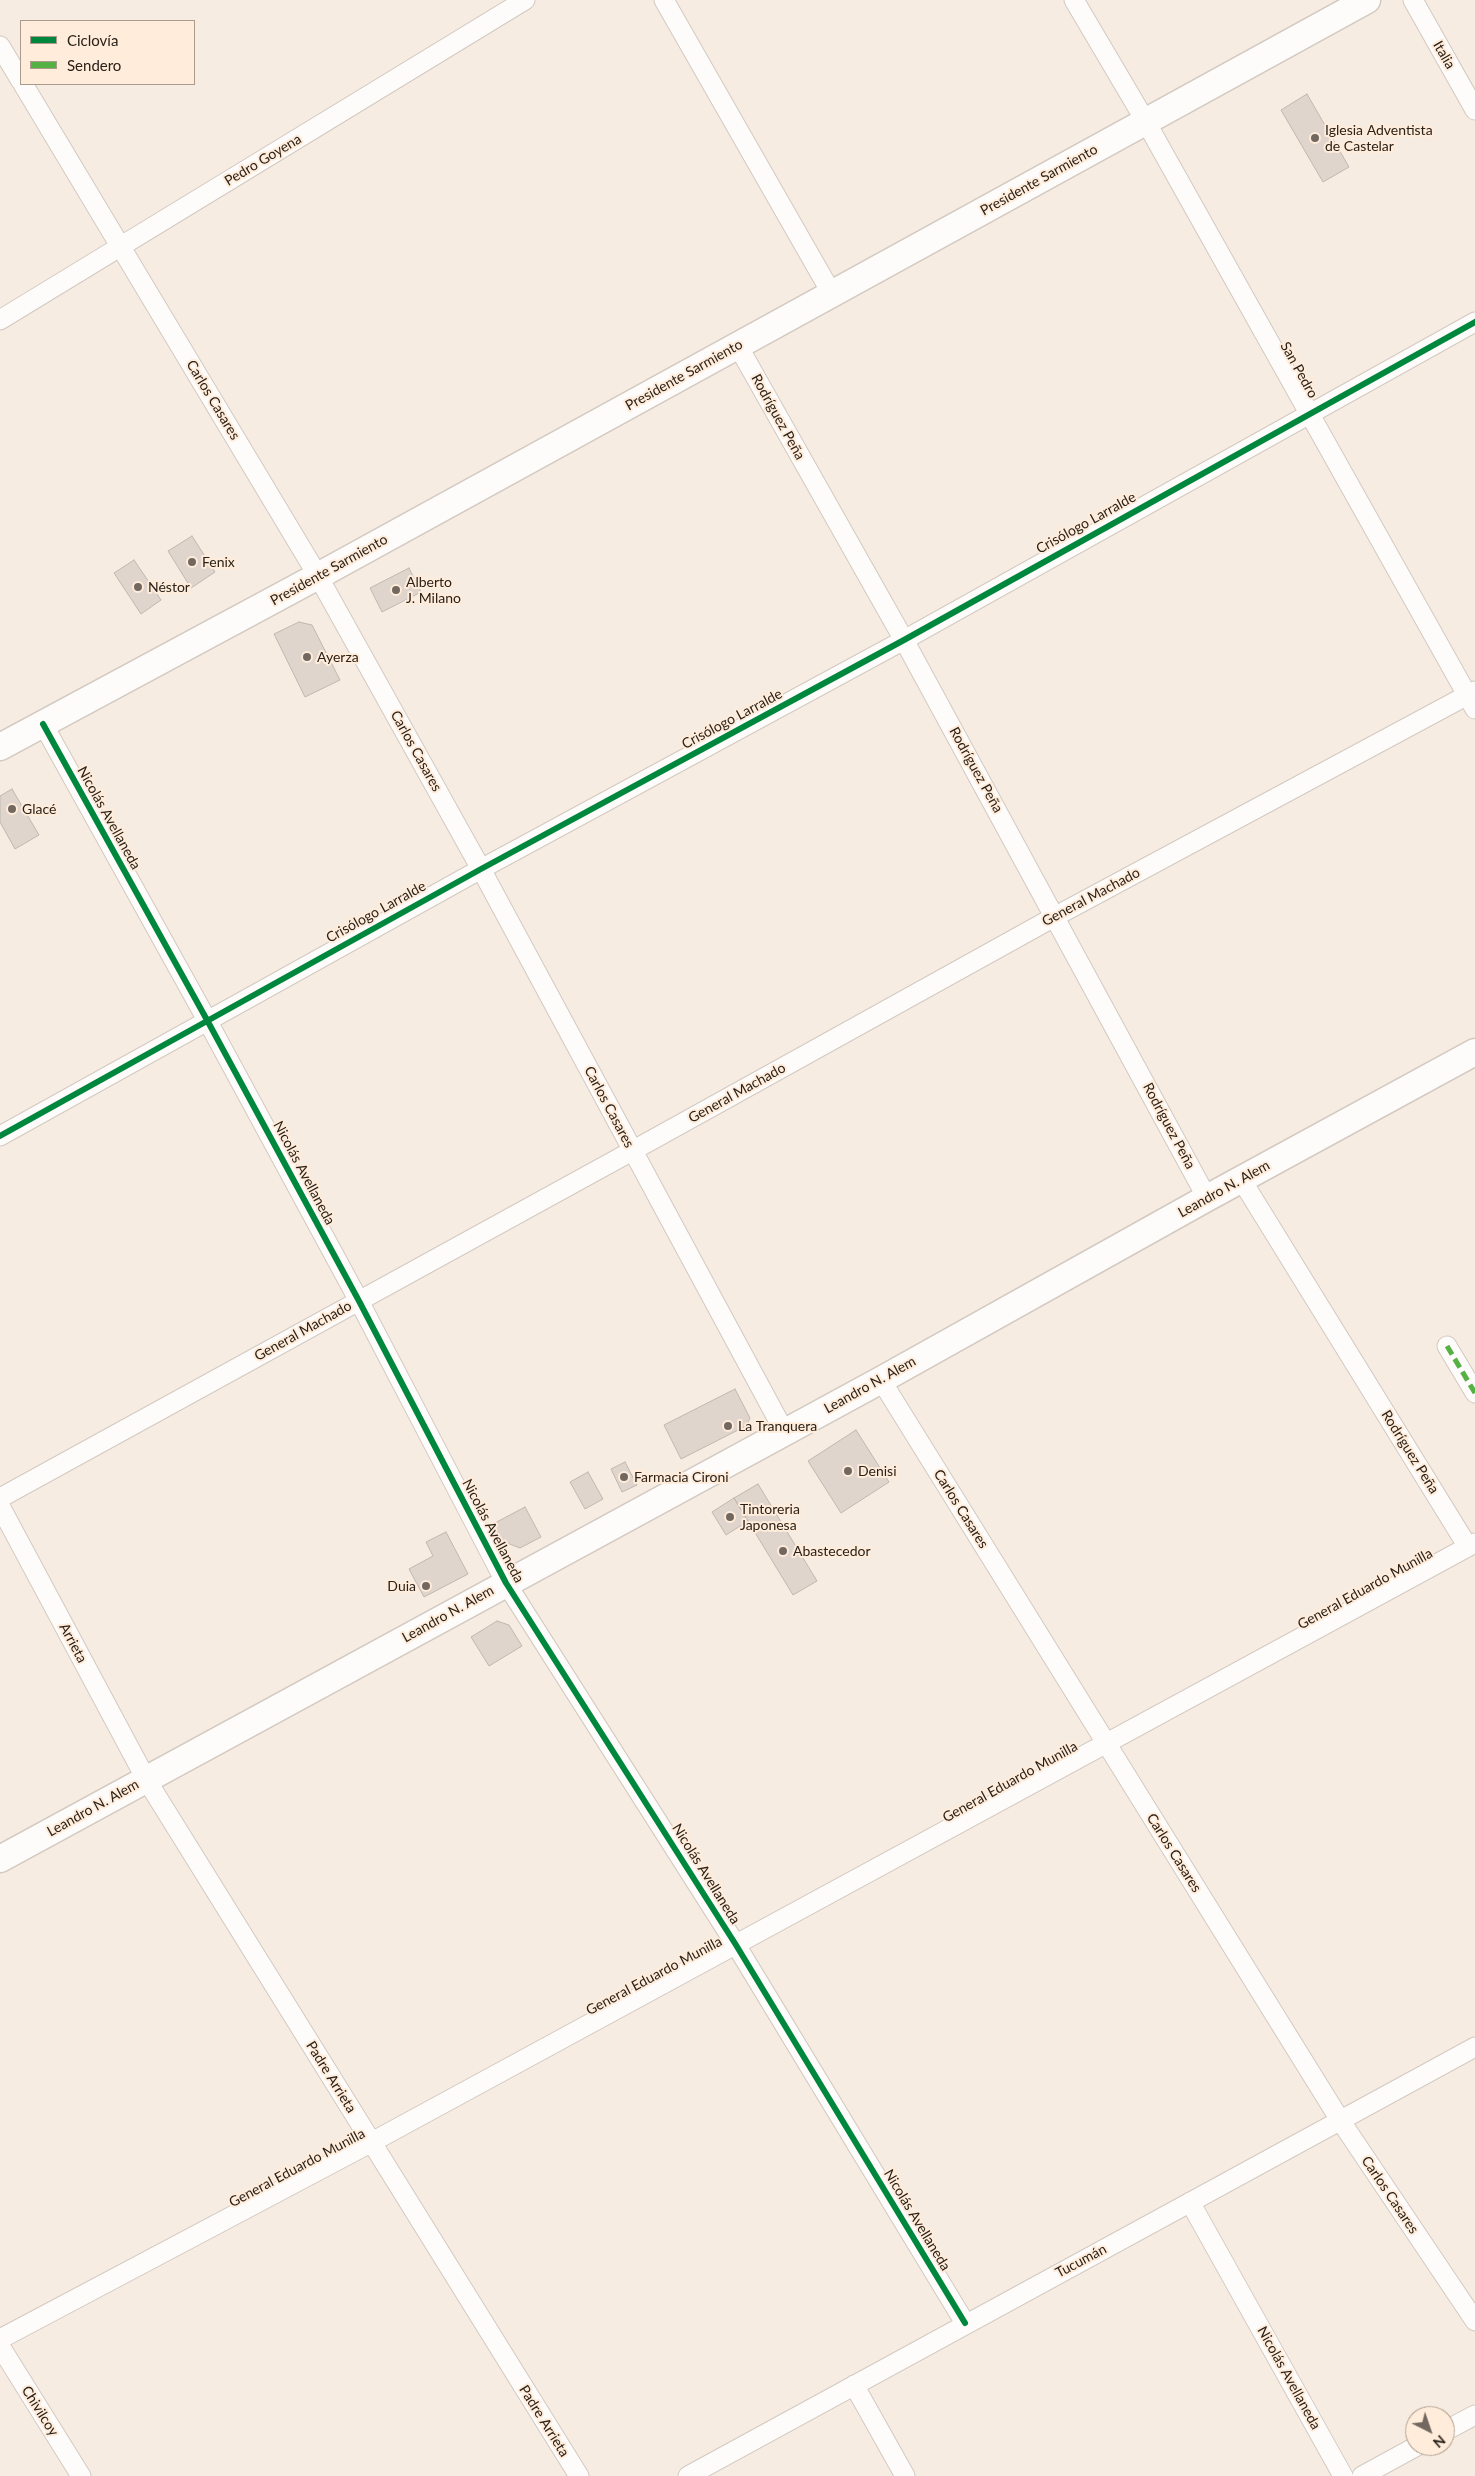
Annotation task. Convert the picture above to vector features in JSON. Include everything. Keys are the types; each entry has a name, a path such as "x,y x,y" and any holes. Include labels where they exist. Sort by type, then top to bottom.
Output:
{"street":[{"name":"Pedro Goyena","path":"0,320 526,0"},
{"path":"664,0 832,294"},
{"name":"San Pedro","path":"1074,0 1146,122 1308,413 1473,698"},
{"name":"Presidente Sarmiento","path":"0,747 318,576 1367,0"},
{"name":"Italia","path":"1413,0 1475,110"},
{"name":"Carlos Casares","path":"0,46 20,79"},
{"name":"Carlos Casares","path":"24,85 318,576 481,868 784,1431"},
{"name":"Crisólogo Larralde","path":"0,1136 481,868 904,640 1308,413 1475,322"},
{"name":"Rodríguez Peña","path":"738,346 904,640 1056,916 1207,1198"},
{"name":"General Machado","path":"0,1498 1056,916 1473,698"},
{"name":"Nicolás Avellaneda","path":"43,724 207,1020 359,1301 506,1583 736,1945 966,2323"},
{"name":"Leandro N. Alem","path":"0,1859 784,1431 881,1380 1241,1179 1475,1052"},
{"name":"Rodríguez Peña","path":"1241,1179 1471,1545"},
{"path":"1447,1346 1475,1393"},
{"name":"Carlos Casares","path":"881,1380 1340,2120 1475,2321"},
{"name":"Arrieta","path":"0,1506 146,1780"},
{"name":"General Eduardo Munilla","path":"0,2339 372,2142 1471,1545"},
{"name":"Padre Arrieta","path":"146,1780 579,2476"},
{"name":"Tucumán","path":"688,2476 1475,2047"},
{"name":"Nicolás Avellaneda","path":"1190,2202 1343,2476"},
{"name":"Chivilcoy","path":"0,2346 81,2476"},
{"path":"854,2385 905,2476"},
{"path":"1455,2426 1475,2415"},
{"path":"1362,2476 1405,2453"}],"building":[{"name":"Iglesia Adventista de Castelar","path":"1307,94 1349,167 1323,182 1281,110"},
{"name":"Fenix","path":"192,536 215,572 191,588 168,551"},
{"name":"Néstor","path":"134,560 161,600 141,614 114,573"},
{"name":"Alberto J. Milano","path":"409,568 421,592 382,612 370,588"},
{"name":"Ayerza","path":"299,622 312,625 340,680 305,697 274,634"},
{"name":"Glacé","path":"12,789 39,835 15,849 0,822 0,796"},
{"path":"735,1389 750,1418 746,1426 681,1459 664,1425"},
{"name":"Denisi","path":"856,1430 889,1482 841,1513 808,1461"},
{"name":"Farmacia Cironi","path":"625,1462 637,1485 622,1492 611,1469"},
{"path":"588,1472 603,1499 585,1509 570,1482"},
{"name":"Abastecedor","path":"758,1484 817,1581 793,1595 734,1498"},
{"name":"Tintoreria Japonesa","path":"734,1498 748,1521 726,1535 712,1512"},
{"path":"525,1507 541,1537 520,1548 502,1541 493,1524"},
{"path":"446,1532 468,1574 424,1597 409,1569 433,1556 426,1542"},
{"path":"497,1621 509,1625 522,1646 489,1666 471,1637"}],"marked path":[{"path":"1447,1346 1475,1393"}],"cycle path":[{"path":"0,1136 481,869 904,640 1475,322"},
{"path":"43,724 207,1020 359,1301 506,1583 736,1945 965,2323"}],"place":[{"name":"Iglesia Adventista de Castelar","path":"1315,138"},
{"name":"Fenix","path":"192,562"},
{"name":"Néstor","path":"138,587"},
{"name":"Alberto J. Milano","path":"396,590"},
{"name":"Ayerza","path":"307,657"},
{"name":"Glacé","path":"12,809"},
{"name":"La Tranquera","path":"728,1426"},
{"name":"Denisi","path":"848,1471"},
{"name":"Farmacia Cironi","path":"624,1477"},
{"name":"Tintoreria Japonesa","path":"730,1517"},
{"name":"Abastecedor","path":"783,1551"},
{"name":"Duia","path":"426,1586"}]}
